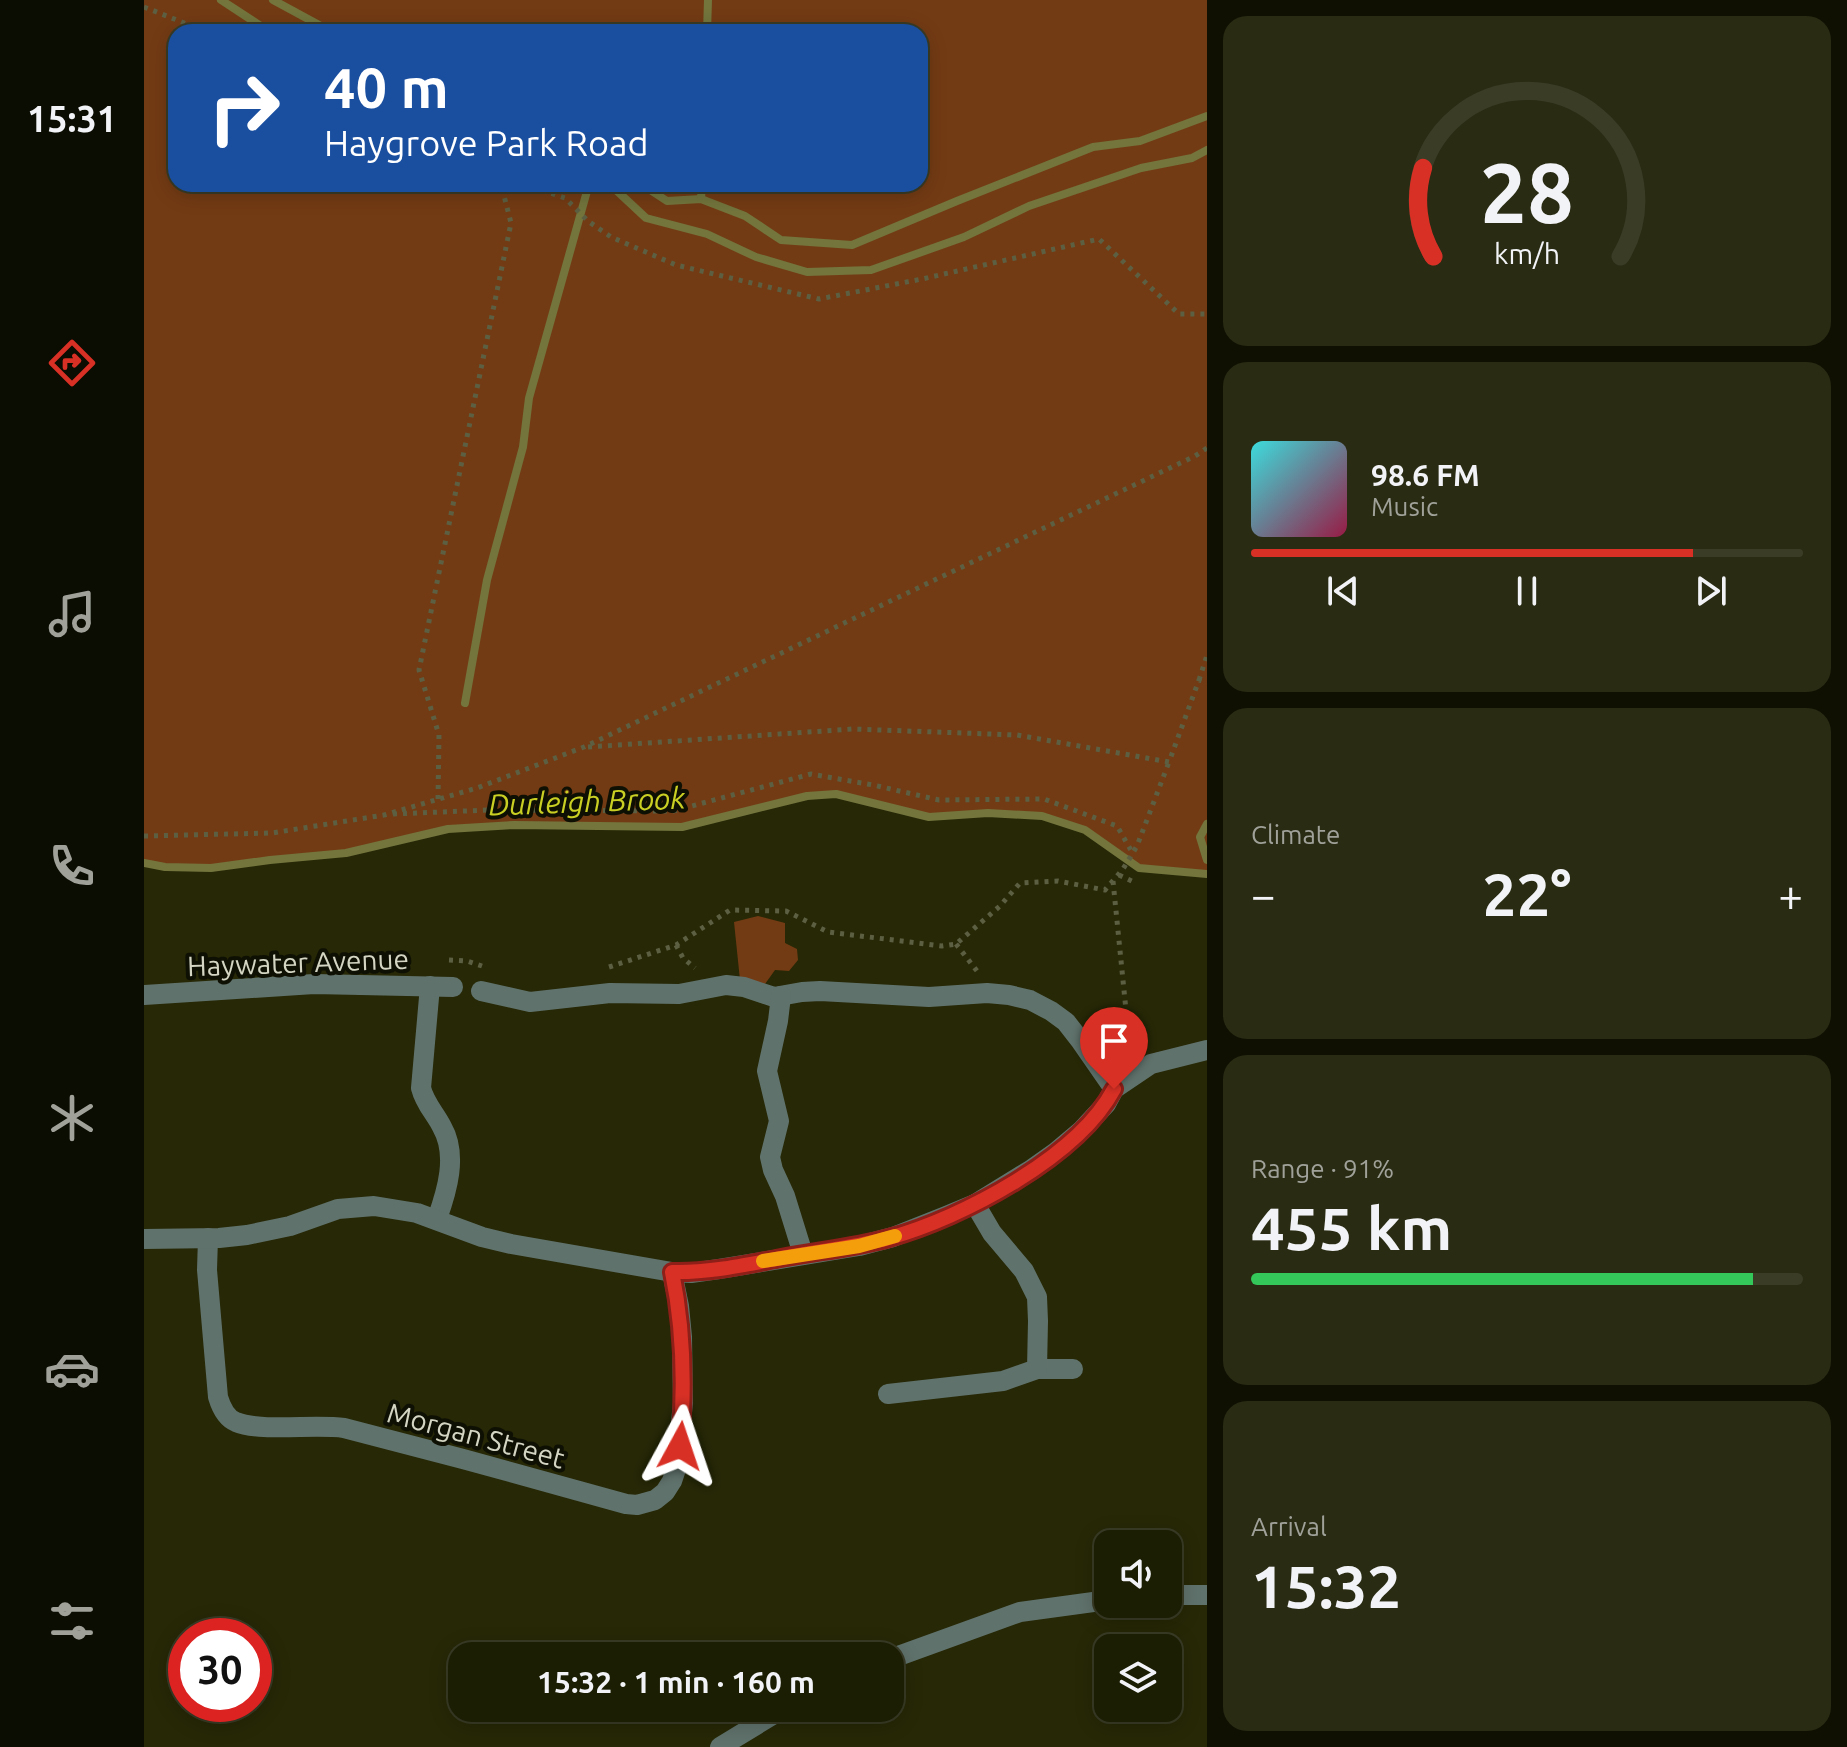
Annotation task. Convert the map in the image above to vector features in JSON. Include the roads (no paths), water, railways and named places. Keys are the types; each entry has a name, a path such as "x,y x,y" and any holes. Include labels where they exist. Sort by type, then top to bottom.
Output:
{"street":[{"name":"Haywater Avenue","path":"144,995 314,984 453,987"},
{"path":"481,991 530,1002 610,993 679,994 726,985 744,987 774,997 802,992 929,997 987,993 1009,995 1030,1000 1066,1022 1114,1089"},
{"path":"430,986 421,1088 448,1138 450,1149 447,1181 437,1219"},
{"path":"781,996 767,1071 779,1121 770,1157 803,1254"},
{"path":"144,1239 264,1233 338,1209 374,1206 397,1208 437,1219 482,1237 511,1244 672,1272 691,1273 859,1246 893,1237 975,1204 1032,1169 1073,1138 1106,1104 1114,1089 1151,1064 1207,1050"},
{"path":"975,1204 992,1233 1024,1271 1037,1297 1037,1369"},
{"name":"Morgan Street","path":"208,1238 207,1270 218,1397 221,1406 234,1421 258,1426 344,1428 600,1498 637,1505 655,1500 665,1492 672,1481 680,1446 683,1350 672,1272"},
{"path":"888,1394 1003,1381 1037,1369 1073,1369"},
{"path":"1182,1595 1207,1595"},
{"path":"904,1654 1020,1612 1094,1602"},
{"path":"720,1747 761,1722"}],"waterway":[{"path":"221,0 258,24"},
{"path":"273,0 317,24"},
{"path":"707,24 708,0"},
{"path":"653,192 667,201 701,199 745,216 781,240 852,245 1093,147 1140,141 1207,116"},
{"path":"618,192 646,218 707,234 756,257 807,272 871,270 964,237 1029,206 1141,168 1192,158 1207,150"},
{"path":"465,703 487,580 523,447 529,398 587,192"},
{"path":"701,192 701,199"},
{"name":"Durleigh Brook","path":"144,863 165,867 211,868 346,853 448,829 514,825 682,827 807,796 836,794 929,817 988,813 1042,816 1085,830 1139,868 1207,874"},
{"path":"1207,824 1200,837 1207,860"}]}
